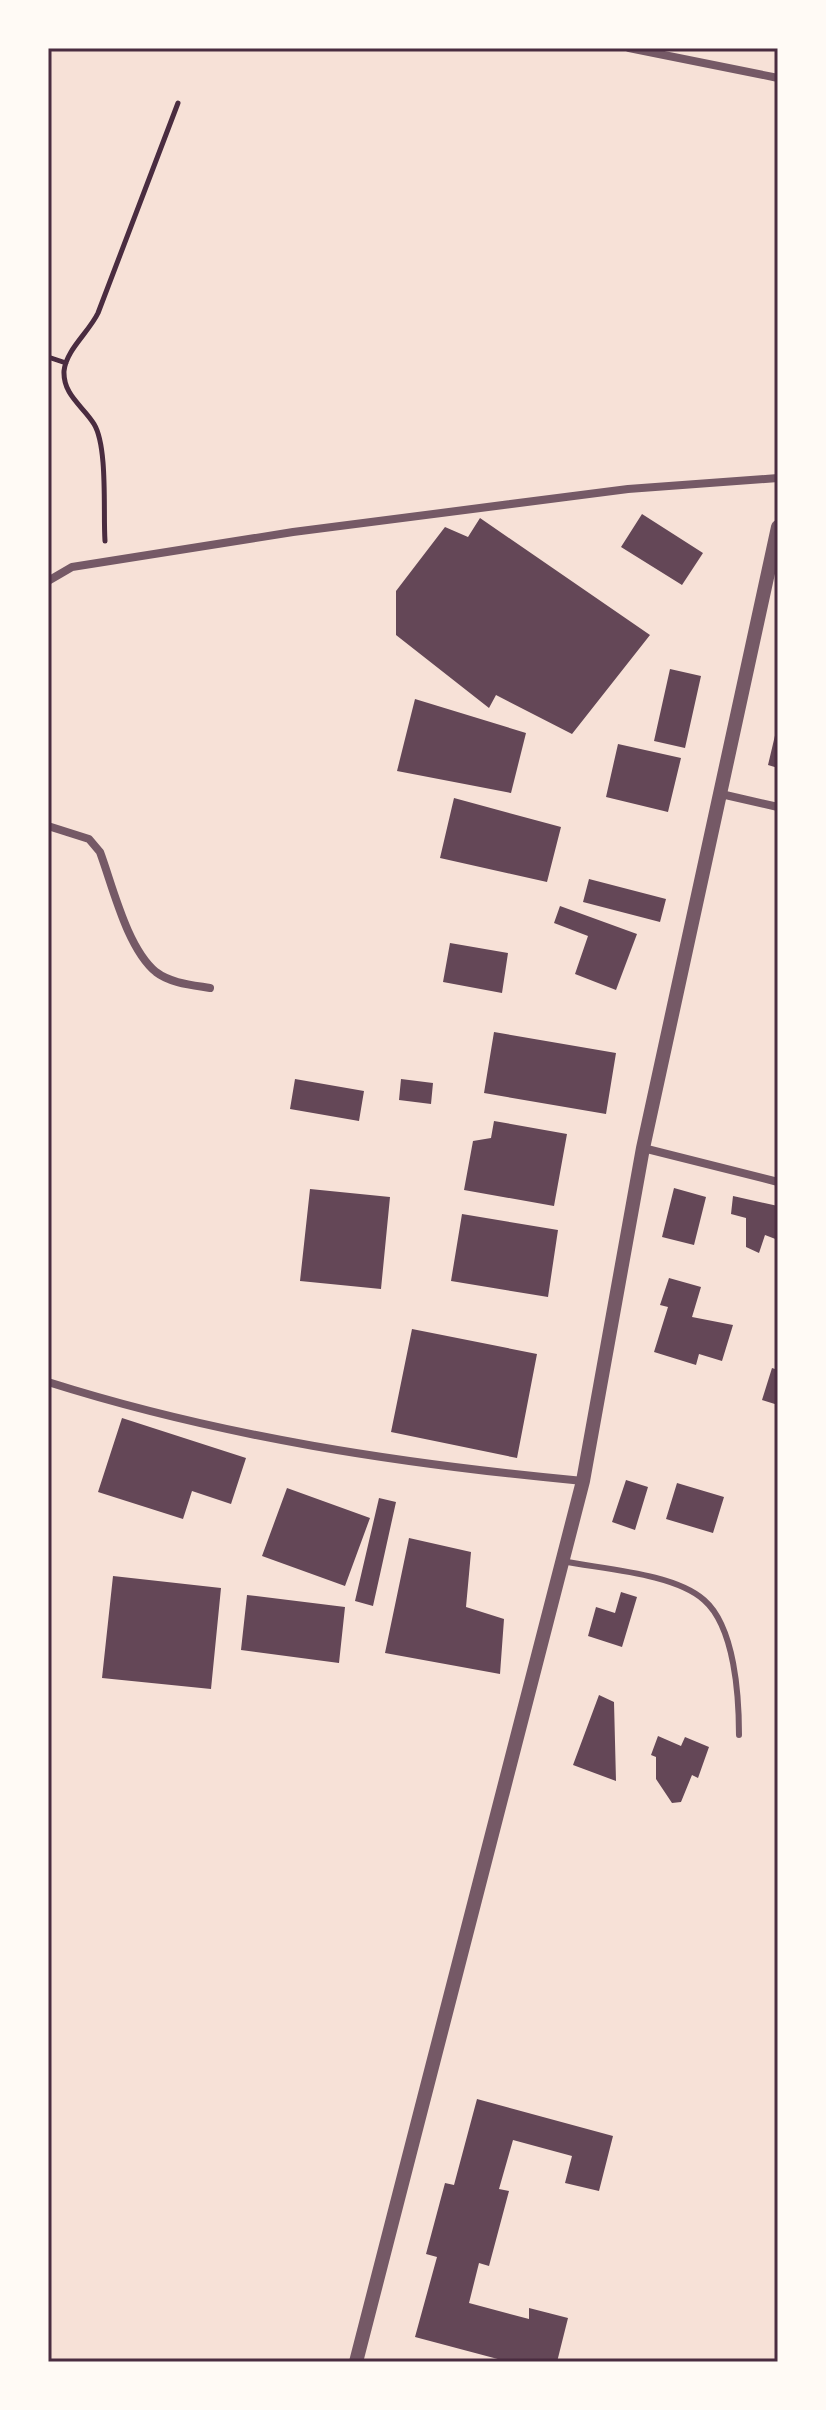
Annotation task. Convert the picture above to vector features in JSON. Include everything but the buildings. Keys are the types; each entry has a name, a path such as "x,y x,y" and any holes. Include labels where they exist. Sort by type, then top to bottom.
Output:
{"street":[{"path":"629,48 778,78"},
{"path":"48,581 72,567 293,532 628,489 778,478"},
{"path":"356,2362 583,1481 643,1148 778,527"},
{"path":"721,794 778,807"},
{"path":"48,826 89,839 100,852 137,950 157,973 180,983 210,988"},
{"path":"643,1148 778,1182"},
{"path":"48,1382 208,1425 332,1451 457,1469 583,1481"}],"lane":[{"path":"562,1561 675,1583 705,1601 724,1632 739,1692 739,1735"}],"path":[{"path":"106,562 99,434 68,390 66,363 98,313 178,103"},
{"path":"48,357 66,363"}]}
